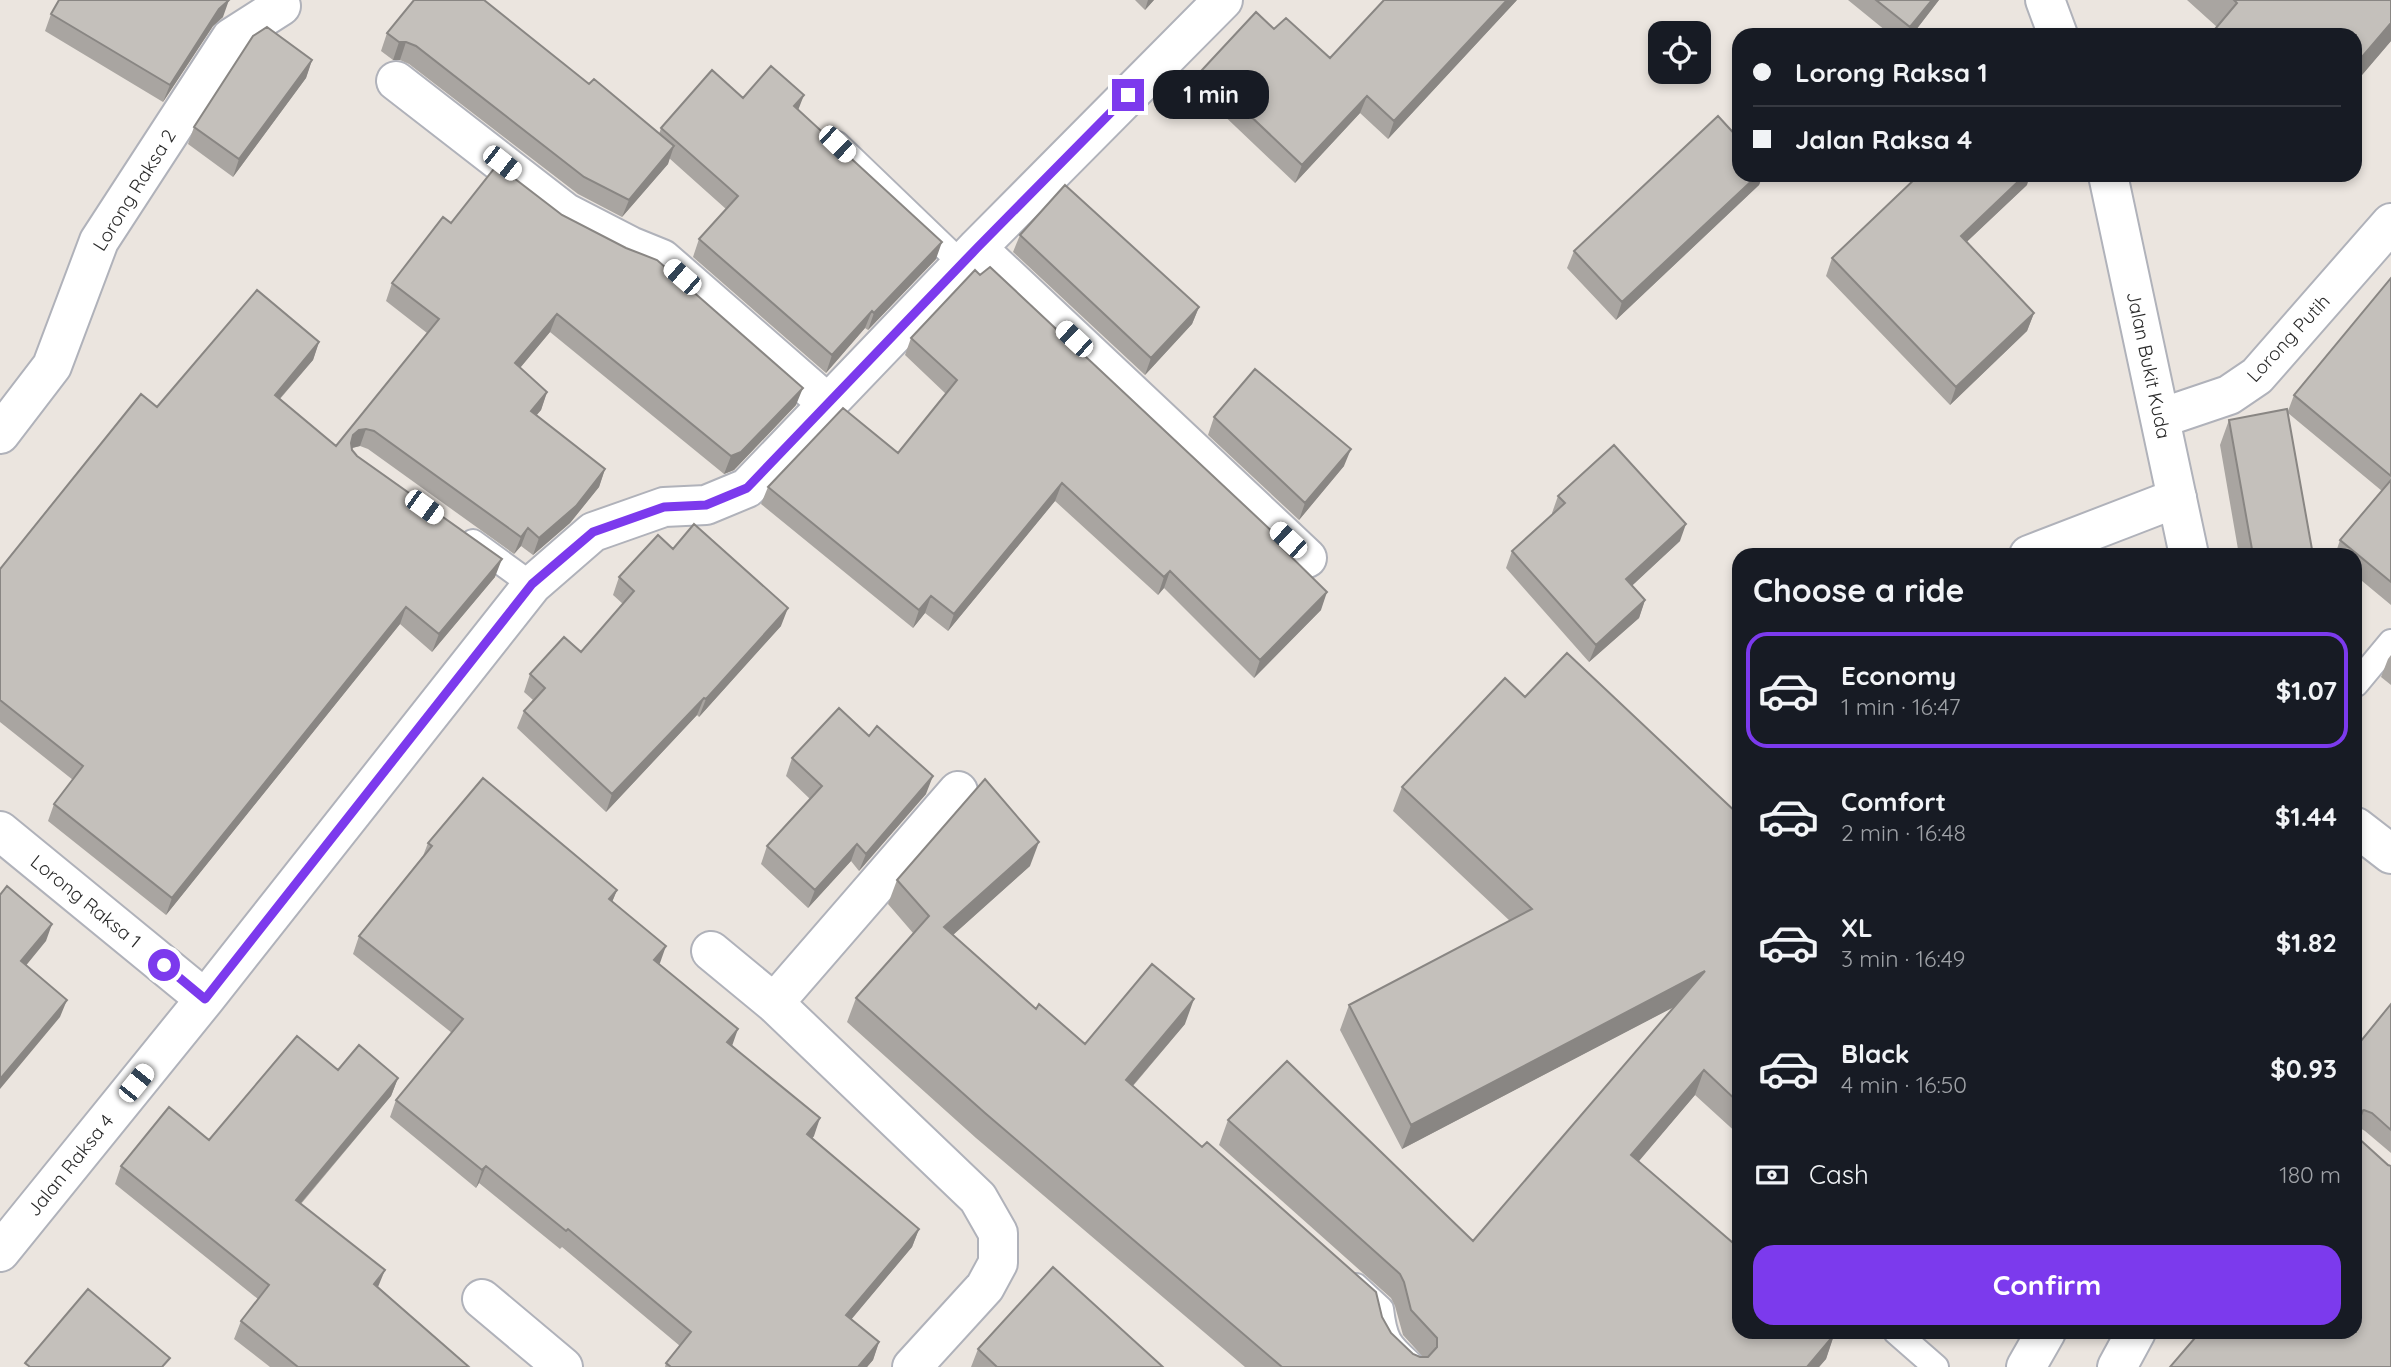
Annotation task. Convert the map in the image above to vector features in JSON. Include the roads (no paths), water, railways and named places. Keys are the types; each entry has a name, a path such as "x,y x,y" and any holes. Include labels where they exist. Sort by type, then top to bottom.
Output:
{"street":[{"name":"Jalan Raksa 4","path":"0,1252 205,999 532,584 593,532 664,507 706,505 747,488 970,256 1223,0"},
{"path":"2045,0 2055,28"},
{"name":"Lorong Raksa 2","path":"0,434 52,366 99,241 231,38 281,6"},
{"path":"396,81 566,213 630,246 662,259 827,403"},
{"name":"Jalan Bukit Kuda","path":"2110,182 2188,548"},
{"name":"Lorong Putih","path":"2161,418 2229,395 2258,376 2391,223"},
{"path":"970,256 1307,558"},
{"path":"2047,548 2178,498"},
{"path":"774,1003 958,791"},
{"name":"Lorong Raksa 1","path":"0,831 205,999"},
{"path":"2362,832 2391,854"},
{"path":"711,951 774,1003 978,1198 998,1233 998,1263 985,1287 912,1367"},
{"path":"482,1299 563,1367"},
{"path":"2026,1367 2042,1339"},
{"path":"2117,1367 2132,1339"}],"lane":[{"path":"837,144 970,256"},
{"path":"457,530 532,584"},
{"path":"2362,677 2391,642"},
{"path":"1339,1272 1381,1309 1389,1344 1414,1367"},
{"path":"1904,1339 1936,1367"}]}
